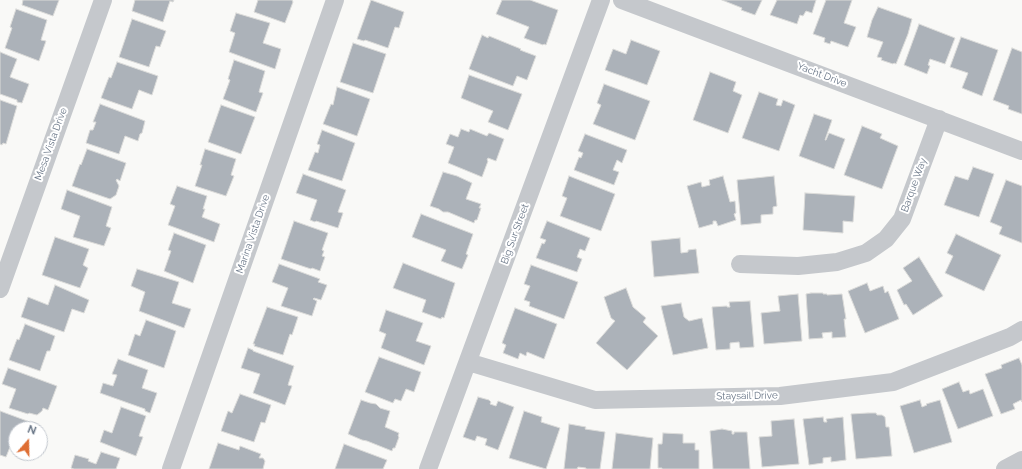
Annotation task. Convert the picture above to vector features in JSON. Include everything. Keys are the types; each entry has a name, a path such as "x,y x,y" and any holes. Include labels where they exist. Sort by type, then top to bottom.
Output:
{"street":[{"name":"Mesa Vista Drive","path":"0,289 102,0"},
{"name":"Marina Vista Drive","path":"171,469 335,0"},
{"name":"Big Sur Street","path":"428,469 601,0"},
{"name":"Yacht Drive","path":"622,0 1022,151"},
{"name":"Barque Way","path":"740,264 798,266 837,262 866,253 886,239 902,219 939,119"},
{"name":"Staysail Drive","path":"468,362 595,400 780,396 893,382 1022,330"},
{"path":"1005,469 1022,460"}],"building":[{"path":"23,0 59,0 53,16 22,5"},
{"path":"135,0 174,0 173,2 170,1 163,22 132,11"},
{"path":"258,0 292,0 293,2 285,23 254,12"},
{"path":"371,0 404,12 399,28 395,27 388,48 365,40 357,39"},
{"path":"502,0 530,0 558,10 546,45 524,38 529,27 496,14"},
{"path":"722,0 762,0 755,15 741,10 742,8"},
{"path":"777,0 816,0 812,13 806,11 803,16 800,15 797,24 770,15"},
{"path":"826,0 852,0 844,23 856,27 848,47 831,41 830,44 824,42 825,38 813,34"},
{"path":"878,7 912,19 908,34 896,64 881,60 882,58 877,57 883,42 867,37"},
{"path":"16,9 47,20 41,40 46,41 39,61 5,48 12,28 10,27"},
{"path":"236,13 270,23 263,43 281,49 275,69 229,52 235,33 230,31"},
{"path":"132,19 166,31 160,47 156,46 149,67 119,57"},
{"path":"919,24 955,38 945,64 930,59 928,65 930,66 927,74 904,65"},
{"path":"482,35 488,38 489,36 536,56 527,80 517,76 513,86 469,69"},
{"path":"961,37 998,50 982,96 962,88 968,73 950,67"},
{"path":"631,40 660,51 647,85 605,70 613,49 626,54"},
{"path":"353,43 386,54 373,93 340,82"},
{"path":"1012,48 1022,52 1022,114 1008,109 1009,106 993,100"},
{"path":"0,52 17,59 10,77 29,84 22,103 0,94"},
{"path":"234,60 265,71 259,92 263,93 256,112 223,99 230,80 228,79"},
{"path":"117,62 158,76 152,95 139,90 132,109 101,98 109,77 111,78"},
{"path":"710,72 736,82 733,91 742,95 728,133 693,120"},
{"path":"469,75 522,94 508,130 488,122 493,111 461,98"},
{"path":"604,84 650,101 635,140 593,124 601,105 597,103"},
{"path":"337,87 370,99 357,136 323,124 331,104 333,105"},
{"path":"759,92 778,99 776,105 781,106 783,100 795,105 779,151 742,138"},
{"path":"0,100 17,106 6,144 3,143 2,145 0,144"},
{"path":"100,104 145,121 138,141 125,136 119,154 86,143 90,130 93,130 96,122 93,122"},
{"path":"221,105 255,117 241,154 208,142"},
{"path":"814,114 832,120 825,140 829,133 845,139 834,169 799,156"},
{"path":"862,126 882,134 880,138 898,146 882,189 844,175"},
{"path":"461,129 469,132 470,129 487,136 489,133 504,139 496,161 488,158 482,177 448,163 454,147 446,144 450,134 458,137"},
{"path":"322,130 355,143 342,181 308,170 315,152 318,153 320,145 317,144"},
{"path":"585,134 627,150 622,163 617,160 613,170 619,172 614,185 574,170 579,157 581,158 583,153 578,151"},
{"path":"87,149 126,163 120,181 117,179 116,180 119,186 116,195 110,199 72,186"},
{"path":"205,149 236,159 231,175 234,176 226,196 195,186 202,165 200,165"},
{"path":"973,167 994,174 979,217 944,205 955,176 968,180"},
{"path":"443,172 457,176 472,183 466,199 481,204 477,220 475,220 474,223 430,206"},
{"path":"303,174 346,190 338,212 343,213 338,228 310,220 317,200 296,193"},
{"path":"569,176 615,194 601,231 560,216 567,198 562,196"},
{"path":"723,176 730,202 735,201 736,213 734,214 736,220 718,226 716,221 713,221 713,224 699,228 687,186 701,182 702,187 710,185 709,180"},
{"path":"774,176 777,206 773,207 773,214 761,215 761,223 741,225 737,180"},
{"path":"1006,180 1022,186 1022,243 999,234 1002,227 990,222"},
{"path":"177,186 207,196 202,217 220,224 214,242 168,225 175,206 170,204"},
{"path":"67,190 112,207 106,226 111,228 104,246 73,237 80,216 61,209"},
{"path":"805,193 855,196 853,222 843,221 843,233 803,230"},
{"path":"421,214 473,234 466,254 468,255 462,269 441,261 446,250 412,237"},
{"path":"294,221 328,233 322,250 324,251 322,256 325,257 320,271 281,259"},
{"path":"547,221 590,238 585,251 580,249 577,257 582,259 577,272 536,258 542,243 544,244 546,240 540,238"},
{"path":"174,233 206,245 193,283 164,271 171,251 168,250"},
{"path":"956,234 1001,255 984,291 945,273 953,256 947,253"},
{"path":"55,237 89,249 83,265 88,268 80,288 42,275"},
{"path":"680,238 681,253 696,249 699,273 654,277 651,241"},
{"path":"919,257 943,296 913,315 906,304 904,305 897,290 912,281 903,268"},
{"path":"403,263 455,283 444,318 442,317 441,319 422,312 426,300 393,288"},
{"path":"279,264 320,279 318,282 327,285 321,300 313,299 317,301 312,316 281,306 288,288 272,282"},
{"path":"531,265 578,282 564,319 529,306 530,302 524,300 530,286 524,284"},
{"path":"137,269 179,282 172,303 191,309 184,328 139,311 145,292 131,286"},
{"path":"867,283 870,291 883,286 885,293 888,291 899,319 865,333 848,291"},
{"path":"55,285 89,300 84,313 72,309 64,332 21,317 28,297 48,305"},
{"path":"626,288 633,307 646,318 643,322 658,336 627,370 596,343 615,321 611,318 604,297"},
{"path":"823,293 827,295 842,294 846,319 844,319 846,337 832,338 832,332 822,333 823,338 809,339 806,294"},
{"path":"798,294 802,341 764,344 761,313 780,311 778,296"},
{"path":"750,301 754,347 740,348 739,342 730,343 730,349 716,350 712,307 730,307 729,302"},
{"path":"681,303 684,317 689,321 702,318 708,348 673,355 661,306"},
{"path":"267,307 298,317 283,355 254,346 255,344 253,344"},
{"path":"515,308 557,324 544,359 527,352 526,356 520,353 518,359 503,353 506,345 502,343"},
{"path":"386,310 423,323 416,341 431,346 424,365 381,348 386,334 379,331"},
{"path":"146,320 176,331 164,368 128,355 135,334 140,336"},
{"path":"25,324 55,336 50,351 47,351 40,371 9,360 17,339 19,340"},
{"path":"248,348 294,366 288,385 292,386 285,405 253,393 260,374 241,368"},
{"path":"379,357 421,372 414,392 406,389 401,401 395,399 393,403 365,392"},
{"path":"1019,358 1022,365 1022,402 1021,400 1013,404 1015,409 1001,414 985,374 1002,368 1001,365"},
{"path":"118,359 148,370 142,388 157,393 150,413 145,411 145,409 100,393 103,383 113,386 117,375 112,374"},
{"path":"8,368 57,386 48,410 43,408 37,415 28,414 9,408 16,389 2,384"},
{"path":"959,382 963,392 969,390 970,394 983,389 993,416 958,429 942,389"},
{"path":"240,394 271,405 265,423 261,422 254,442 221,431 228,411 232,413"},
{"path":"478,397 489,400 491,402 490,404 496,406 498,401 514,407 498,450 485,445 487,439 477,436 475,441 463,437"},
{"path":"361,400 376,404 380,408 390,411 385,427 399,433 395,448 393,448 392,451 348,434"},
{"path":"920,400 922,407 927,405 926,404 940,400 952,442 914,453 900,406"},
{"path":"121,407 146,416 139,436 143,437 136,456 100,442 104,430 112,433"},
{"path":"0,411 27,421 8,421 8,452 6,457 0,455"},
{"path":"524,411 542,417 541,422 560,428 546,469 509,458"},
{"path":"876,413 877,415 882,415 885,417 886,427 889,427 892,456 856,459 851,414"},
{"path":"823,417 824,422 827,422 826,419 843,417 846,460 831,462 831,457 823,458 823,463 809,465 803,419"},
{"path":"794,419 799,464 762,467 759,437 772,436 771,421"},
{"path":"569,424 586,427 585,429 605,432 600,469 586,469 578,467 577,469 564,469"},
{"path":"722,429 732,431 732,434 734,434 734,432 747,432 750,469 713,469 710,431"},
{"path":"616,433 653,438 650,469 612,469"},
{"path":"663,433 683,434 683,443 695,443 695,450 699,450 699,469 658,468 658,444 662,444"},
{"path":"218,443 239,450 240,446 261,454 259,458 263,458 265,461 263,469 209,469"},
{"path":"344,444 387,460 383,469 335,469"},
{"path":"101,452 120,458 116,469 71,468 75,455 89,459 88,461 96,464"}]}
